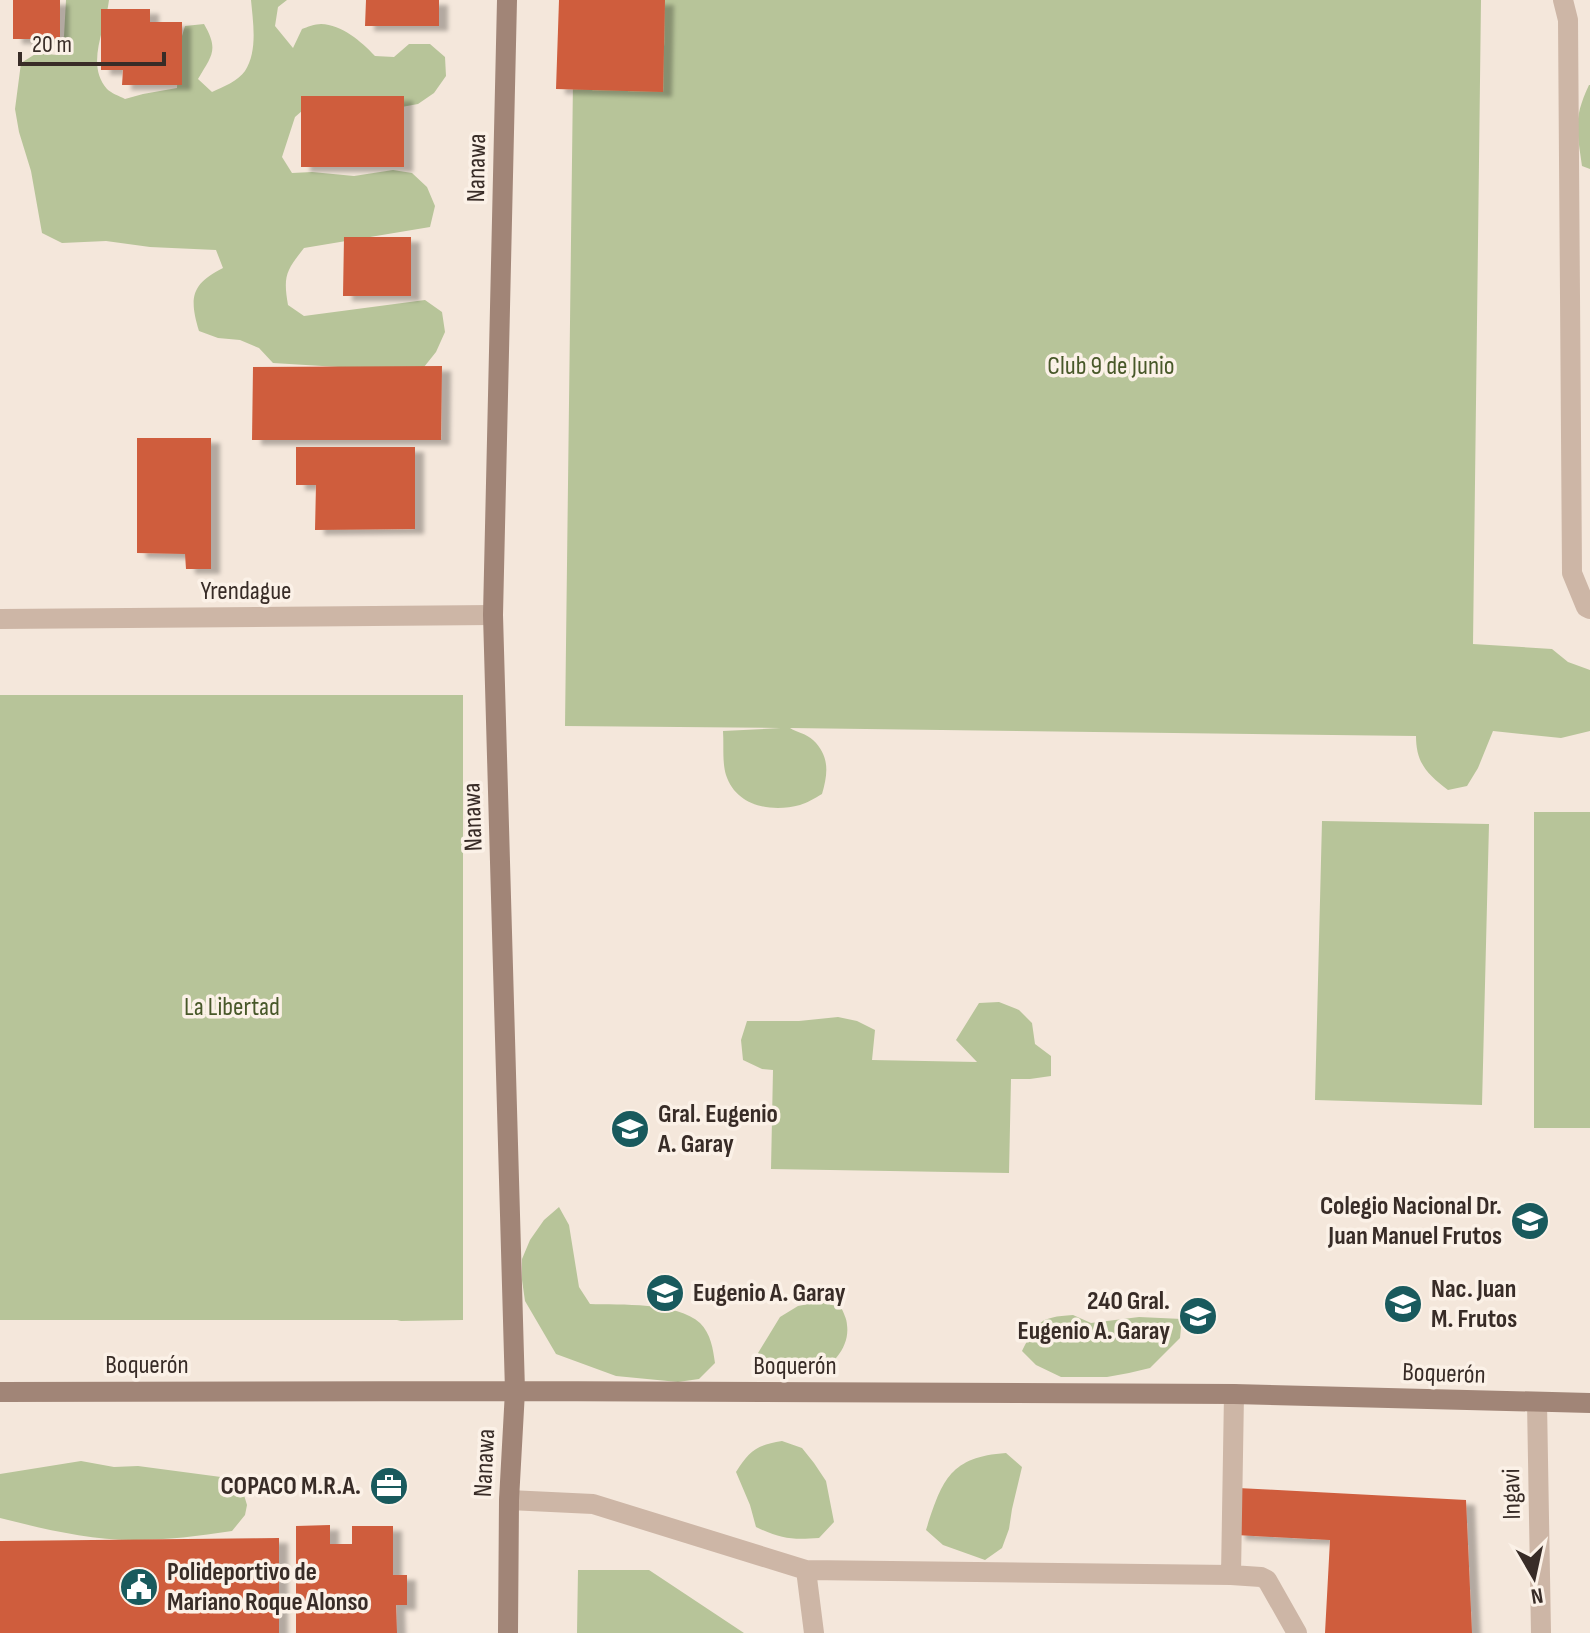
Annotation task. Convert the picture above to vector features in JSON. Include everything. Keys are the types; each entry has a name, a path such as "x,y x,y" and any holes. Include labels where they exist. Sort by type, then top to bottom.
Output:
{"street":[{"name":"Nanawa","path":"507,0 493,615 515,1391 509,1500 508,1633"},
{"path":"1563,0 1568,20 1572,573 1586,607 1590,609"},
{"name":"Yrendague","path":"0,619 493,615"},
{"name":"Boquerón","path":"0,1392 1234,1394 1590,1403"},
{"path":"1231,1575 1234,1394"},
{"name":"Ingavi","path":"1537,1402 1541,1633"},
{"path":"509,1500 593,1504 806,1570 1261,1577 1267,1580 1297,1633"},
{"path":"806,1570 814,1633"}],"green space":[{"path":"66,0 109,0 97,57 98,68 107,89 125,99 177,88 179,46 185,26 204,24 211,40 210,58 198,79 212,92 238,78 252,55 251,0 287,0 278,7 275,26 293,48 302,29 321,24 351,35 375,56 394,57 409,44 430,44 445,57 446,76 434,93 418,104 396,108 310,104 295,117 282,157 292,173 354,176 393,170 412,173 427,187 435,206 430,227 304,248 286,280 288,305 304,316 425,300 442,312 445,332 436,352 424,367 404,371 273,363 259,348 240,340 218,338 199,331 194,309 195,293 204,280 223,268 216,250 106,241 62,243 42,233 31,171 15,109 21,63 37,53 57,55 64,36"},
{"name":"Club 9 de Junio","path":"574,0 1481,0 1473,644 1552,649 1568,662 1590,670 1590,731 1561,738 1493,731 1467,786 1448,790 1424,767 1418,754 1416,736 790,728 811,738 819,746 825,759 826,779 822,794 800,805 778,808 756,805 731,786 724,765 723,731 781,728 565,726"},
{"path":"1589,85 1590,169 1582,166 1578,125 1580,107"},
{"name":"La Libertad","path":"0,695 463,695 463,1320 0,1320"},
{"path":"1534,812 1590,812 1590,1128 1534,1128"},
{"path":"1322,821 1489,824 1482,1105 1315,1100"},
{"path":"999,1002 1019,1010 1032,1023 1035,1044 1051,1056 1051,1076 1011,1079 1009,1173 771,1169 773,1070 762,1069 743,1060 741,1040 747,1021 838,1017 857,1021 875,1030 872,1060 977,1062 956,1040 979,1003"},
{"path":"559,1207 569,1225 579,1287 590,1304 663,1308 690,1316 704,1327 715,1363 699,1379 678,1382 616,1376 556,1354 525,1301 522,1259 544,1220"},
{"path":"819,1302 841,1307 846,1318 846,1341 839,1355 820,1371 808,1375 792,1375 770,1369 758,1353 780,1317 798,1306"},
{"path":"1073,1315 1091,1323 1139,1317 1182,1319 1180,1338 1150,1368 1107,1377 1061,1377 1036,1365 1022,1351 1040,1323 1053,1317"},
{"path":"782,1441 802,1448 826,1481 834,1522 819,1538 787,1538 756,1527 736,1472 754,1450"},
{"path":"1006,1453 1022,1467 1002,1548 985,1560 943,1545 926,1530 943,1485 960,1466 987,1455"},
{"path":"81,1461 236,1479 248,1483 244,1495 247,1505 245,1515 232,1531 134,1540 83,1536 0,1518 0,1474"},
{"path":"578,1570 649,1570 744,1633 577,1633"}],"building":[{"path":"13,0 60,0 60,39 13,39"},
{"path":"366,0 439,0 439,26 365,26"},
{"path":"559,0 665,0 663,92 556,89"},
{"path":"101,9 150,9 150,22 182,22 182,85 122,85 123,70 101,70"},
{"path":"301,96 404,96 404,167 301,167"},
{"path":"344,237 411,237 411,296 343,296"},
{"path":"442,366 441,440 252,440 253,367"},
{"path":"137,438 211,438 211,569 186,569 185,554 137,553"},
{"path":"296,447 415,447 415,529 315,530 316,485 296,485"},
{"path":"1238,1488 1466,1500 1472,1633 1325,1633 1330,1540 1236,1535"},
{"path":"330,1525 330,1544 352,1544 352,1526 393,1526 393,1575 407,1575 407,1605 396,1605 397,1633 296,1633 296,1526"},
{"name":"Polideportivo de Mariano Roque Alonso","path":"279,1538 279,1633 0,1633 0,1541"}],"place":[{"name":"Gral. Eugenio A. Garay","path":"630,1129"},
{"name":"Colegio Nacional Dr. Juan Manuel Frutos","path":"1530,1221"},
{"name":"Eugenio A. Garay","path":"665,1293"},
{"name":"Nac. Juan M. Frutos","path":"1403,1304"},
{"name":"240 Gral. Eugenio A. Garay","path":"1198,1316"},
{"name":"COPACO M.R.A.","path":"389,1486"},
{"name":"Polideportivo de Mariano Roque Alonso","path":"139,1587"}]}
